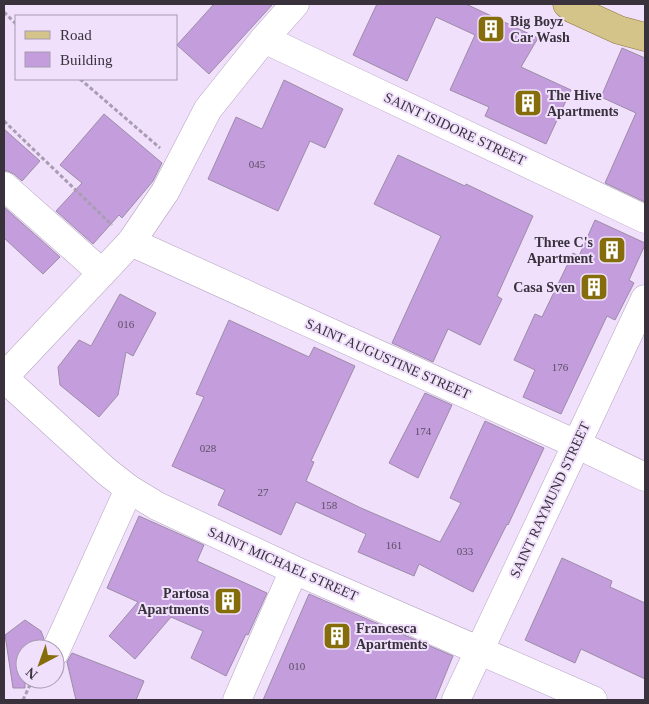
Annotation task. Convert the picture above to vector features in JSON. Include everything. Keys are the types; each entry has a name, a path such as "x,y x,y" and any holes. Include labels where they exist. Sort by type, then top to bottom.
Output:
{"main road":[{"path":"566,4 619,30 645,37"}],"street":[{"path":"4,378 131,242 165,192 208,109 264,39 295,4"},
{"name":"SAINT ISIDORE STREET","path":"264,39 645,219"},
{"path":"4,186 102,272"},
{"name":"SAINT AUGUSTINE STREET","path":"131,242 645,477"},
{"name":"SAINT RAYMUND STREET","path":"456,700 645,299"},
{"name":"SAINT MICHAEL STREET","path":"4,378 106,471 129,490 157,506 294,570 593,700"},
{"path":"61,639 129,490"},
{"path":"237,700 294,570"}],"path":[{"path":"4,12 15,23"},
{"path":"81,80 179,164"},
{"path":"4,121 131,242"}],"building":[{"path":"214,4 273,4 209,74 178,44"},
{"path":"377,4 466,4 538,38 521,67 571,90 546,144 485,116 489,107 450,90 475,35 436,17 407,81 353,55"},
{"path":"622,48 645,58 645,202 605,183 636,113 601,97"},
{"path":"284,80 343,109 325,148 310,141 278,211 208,179 236,117 262,129"},
{"path":"104,114 162,163 153,181 122,218 119,215 93,244 56,211 82,183 60,165"},
{"path":"4,129 40,161 22,181 14,174 4,171"},
{"path":"398,155 465,186 466,184 533,216 497,296 502,299 480,345 448,329 433,362 392,343 441,236 374,204"},
{"path":"4,207 60,257 43,274 4,238"},
{"path":"595,220 645,243 645,245 629,280 634,283 615,320 607,316 561,414 523,397 535,370 514,360 535,314 542,317 573,253 579,256"},
{"path":"120,294 156,313 133,356 126,352 118,395 99,417 60,385 58,367 79,340 91,346"},
{"path":"229,320 309,357 314,347 355,366 311,461 314,462 306,481 361,508 440,542 461,503 450,498 485,421 544,448 508,525 473,592 419,564 414,576 358,552 366,534 296,502 281,535 218,505 225,490 172,466 204,397 196,394"},
{"path":"425,393 452,405 418,478 389,463"},
{"path":"139,516 204,545 197,561 267,593 248,635 246,634 226,676 191,658 203,631 171,617 135,659 109,636 138,602 107,588"},
{"path":"562,558 612,581 610,587 645,603 645,679 581,649 575,663 525,640"},
{"path":"309,594 453,656 435,700 263,700"},
{"path":"25,620 41,631 44,639 15,639 15,688 13,688 5,635"},
{"path":"72,653 144,681 136,700 76,700 67,662"}],"place":[{"name":"Big Boyz Car Wash","path":"491,29"},
{"name":"The Hive Apartments","path":"528,103"},
{"name":"Three C's Apartment","path":"612,250"},
{"name":"Casa Sven","path":"594,287"},
{"name":"Partosa Apartments","path":"228,601"},
{"name":"Francesca Apartments","path":"337,636"}]}
